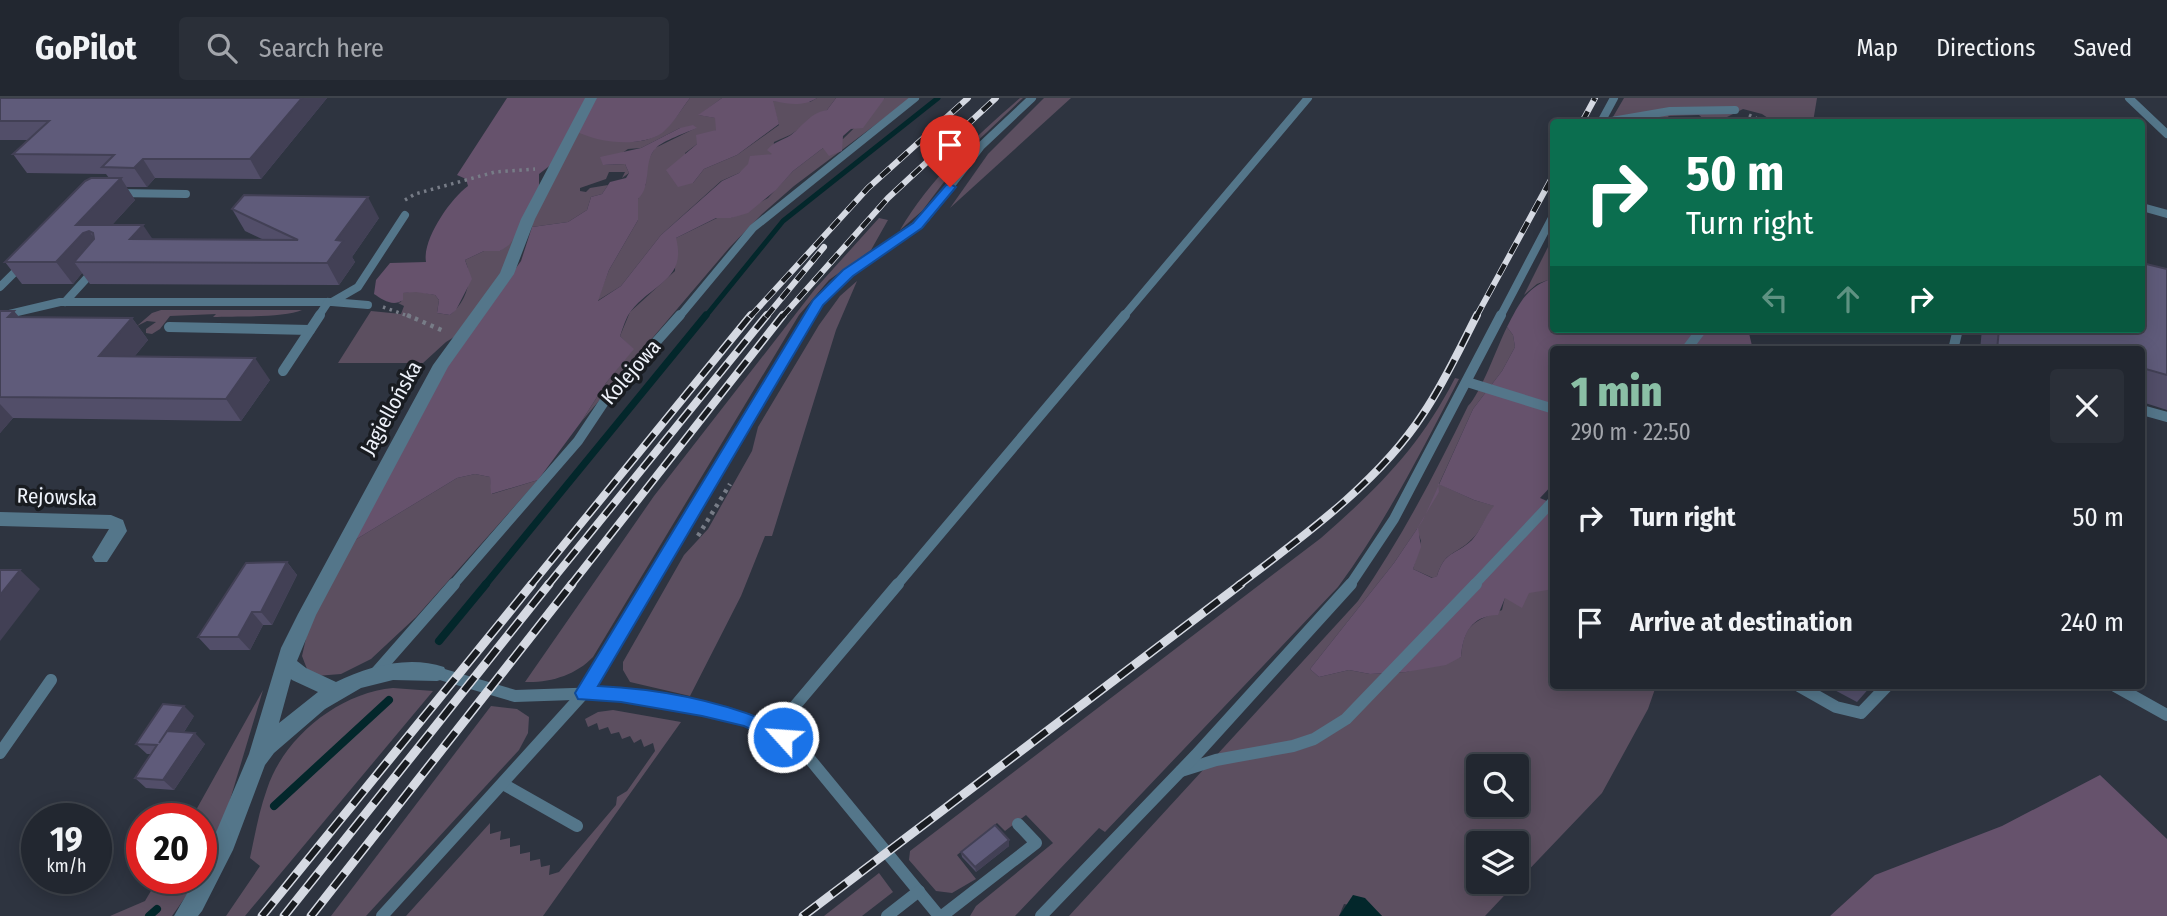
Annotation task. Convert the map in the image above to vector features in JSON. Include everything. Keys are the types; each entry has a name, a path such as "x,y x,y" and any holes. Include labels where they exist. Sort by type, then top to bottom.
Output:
{"street":[{"name":"Jagiellońska","path":"258,755 296,637 342,545 441,365 507,274 523,239 528,219 591,98"},
{"name":"Rejowska","path":"0,519 111,522 117,525 118,531 101,556"},
{"path":"286,663 299,674 336,691"},
{"name":"Kolejowa","path":"184,916 201,892 219,858 258,755 304,714 336,691 375,674 406,669 437,673"}],"lane":[{"name":"Kolejowa","path":"375,674 571,449 608,396 656,344 752,228 915,98"},
{"path":"382,916 584,693 817,303 848,273 918,226 939,203 981,146 1032,98"},
{"path":"773,732 1308,98"},
{"path":"1605,119 1614,98"},
{"path":"2129,98 2167,134"},
{"path":"1622,119 1670,111 1735,110"},
{"path":"105,192 186,194"},
{"path":"2145,208 2167,214"},
{"path":"283,371 330,302 358,287 405,215"},
{"path":"1041,916 1346,592 1395,519 1550,222"},
{"path":"0,287 29,258"},
{"path":"65,302 104,259"},
{"path":"0,316 65,302 330,302 368,305"},
{"path":"169,327 310,330"},
{"path":"1467,382 1550,408"},
{"path":"2145,411 2167,417"},
{"path":"1179,772 1216,760 1293,746 1314,739 1346,719 1386,680 1550,504"},
{"path":"437,673 515,696 584,693 621,695 747,719 804,752 941,916 1036,843 1017,824"},
{"path":"1,752 51,680"},
{"path":"1804,689 1831,706 1846,712 1861,713 1884,689"},
{"path":"2120,689 2166,714"},
{"path":"503,784 577,827"},
{"path":"887,916 919,891"}],"path":[{"path":"404,200 421,192 495,172 554,169"},
{"path":"368,305 394,309 461,339"},
{"path":"690,545 705,529 737,473"}],"shaded area":[{"path":"507,98 587,98 552,164 539,174 539,188 520,230 509,245 500,251 484,251 465,260 472,279 456,310 450,315 437,313 439,300 435,295 403,293 403,300 392,303 374,294 376,280 390,263 426,262 428,243 439,221 453,200 468,186 466,179 457,175"},
{"path":"595,98 690,98 662,133 643,141 619,142 576,131"},
{"path":"690,98 722,98 699,115 716,118 716,130 685,153 693,183 704,169 737,155 779,125 772,101 810,102 817,98 836,98 827,110 790,135 774,142 773,154 764,156 739,173 721,181 661,235 621,286 597,301 609,270 638,220 638,199 646,184 647,162 655,148 696,128 680,128 641,148 628,149 604,165 625,164 629,173 622,178 625,172 609,172 606,179 580,188 580,191 586,192 590,188 608,185 602,194 591,197 587,210 568,222 532,227 533,218 576,131 619,141 642,141 666,129"},
{"path":"722,98 817,98 801,104 773,101 779,124 737,155 704,169 693,183 678,187 666,170 697,144 696,135 716,130 715,118 698,115"},
{"path":"836,98 885,98 863,128 851,129 843,136 842,151 829,156 823,148 793,171 776,190 748,213 731,218 716,218 676,238 677,263 672,272 629,313 620,336 634,349 606,383 538,480 491,494 490,477 475,474 457,478 350,543 427,393 521,261 532,227 568,222 587,210 591,197 602,194 610,182 626,178 629,173 625,164 603,165 600,157 641,148 680,128 693,125 697,128 664,142 652,154 645,187 638,199 638,220 609,270 598,301 621,286 661,235 722,181 739,173 748,164 750,156 772,154 767,150 770,147 791,135 812,117 827,110"},
{"path":"885,98 911,98 794,186 762,214 729,248 581,422 606,383 633,349 620,336 630,312 675,271 676,238 717,218 731,218 768,198 793,171 823,148 843,139"},
{"path":"1023,98 969,149 922,211 900,230 925,193 954,159"},
{"path":"1044,98 1071,98 950,208 988,154"},
{"path":"1624,98 1817,98 1814,119 1770,119 1743,109 1723,119 1704,119 1699,115 1669,116 1665,119 1612,119"},
{"path":"879,218 888,220 871,250 829,280 799,315 593,657 579,669 562,677 525,682 654,496 815,289"},
{"path":"520,230 511,261 462,332 446,342 423,363 338,363 371,311 401,314 404,306 398,303 401,302 403,293 416,291 435,295 439,300 437,313 450,315 456,310 467,290 469,275 465,260 484,251 500,251"},
{"path":"1550,243 1550,281 1537,284 1524,295"},
{"path":"857,281 836,330 772,536 765,536 741,596 690,696 630,682 623,670 623,662 684,555 708,529 752,451 758,427 819,325 840,296"},
{"path":"1550,281 1550,333 1749,333 1752,346 1550,346 1550,487 1540,498 1550,502 1550,590 1529,593 1522,608 1505,598 1498,615 1481,619 1470,627 1466,633 1461,657 1446,665 1406,672 1370,674 1349,670 1319,677 1310,669 1394,563 1418,527 1421,547 1413,569 1432,578 1437,576 1447,557 1472,540 1494,506 1439,484 1473,409 1502,371 1515,347 1513,335 1507,327 1523,299 1533,288"},
{"path":"161,310 302,310 259,316 170,316 160,329 152,334 146,333 146,329 156,322 147,321 137,326 152,313"},
{"path":"1507,327 1513,335 1515,347 1502,371 1473,409 1439,484 1495,506 1475,535 1447,557 1437,576 1433,578 1413,569 1421,541 1417,529 1394,563 1310,669 1319,677 1349,670 1370,674 1406,672 1461,657 1468,631 1477,621 1502,610 1505,597 1550,589 1550,689 1655,689 1648,709 1602,793 1529,870 1529,831 1466,831 1466,894 1506,894 1485,916 1382,916 1375,910 1344,904 1339,916 1069,916 1358,601 1417,506 1478,391"},
{"path":"1455,378 1459,379 1403,485 1338,587 1105,832 1099,828 1015,916 970,916 976,906 1053,843 1026,815 1005,831 997,823 957,855 976,879 952,893 936,891 909,860 910,851 1321,538 1379,483 1412,446"},
{"path":"475,474 490,477 492,494 538,480 416,617 371,659 341,674 316,676 307,669 302,656 309,625 350,543 457,478"},
{"path":"1438,486 1439,492 1425,515"},
{"path":"393,688 433,691 245,916 226,916 260,866 250,858 257,823 267,789 286,752 316,721 334,708 373,692"},
{"path":"263,690 227,810 217,834 217,803 200,803"},
{"path":"491,706 517,709 529,717 528,733 519,750 366,916 331,916"},
{"path":"613,710 681,722 543,916 406,916 490,823 490,834 501,831 500,840 510,838 510,847 520,845 520,854 530,852 530,861 540,859 541,867 550,865 549,875 559,872 616,805 617,797 627,791 655,751 653,743 644,747 641,739 634,743 630,736 622,739 619,732 611,734 608,727 599,730 597,723 588,727 585,719 598,712"},
{"path":"2100,775 2167,839 2167,916 1830,916 1875,875 2002,826"},
{"path":"879,873 893,892 862,916 824,916"},
{"path":"149,894 187,894 172,916 110,916 145,901"},
{"path":"1353,895 1365,898 1382,916 1339,916"}],"building":[{"path":"0,98 302,98 250,159 143,159 134,168 102,167 114,155 13,154 49,121 0,121"},
{"path":"91,178 121,178 76,225 143,225 130,239 298,240 232,209 244,195 368,197 336,240 343,241 327,263 74,262 94,239 93,233 89,231 83,233 56,262 5,262"},
{"path":"2145,264 2167,269 2167,375 2145,369 2145,346 1997,346 1999,333 2145,333"},
{"path":"0,311 14,311 8,317 132,318 99,356 255,358 226,399 0,397"},
{"path":"287,562 261,612 252,612 238,637 198,637 246,563"},
{"path":"0,570 20,570 0,595"},
{"path":"163,704 184,706 167,731 195,733 163,780 135,778 157,745 136,744"},
{"path":"995,825 1009,840 975,867 961,852"}],"waterway":[{"path":"705,317 783,221 938,98"},
{"path":"485,585 706,315"},
{"path":"439,641 486,584"},
{"path":"274,806 389,700"},
{"path":"149,916 157,909"}],"railway":[{"path":"750,317 868,188 968,98"},
{"path":"782,317 888,198 996,98"},
{"path":"1584,119 1595,98"},
{"path":"1476,317 1550,181"},
{"path":"766,317 824,247"},
{"path":"531,585 751,315"},
{"path":"548,585 767,315"},
{"path":"571,585 783,315"},
{"path":"1239,585 1338,507 1385,463 1431,402 1476,317"},
{"path":"262,916 532,584"},
{"path":"284,916 549,584"},
{"path":"311,916 572,584"},
{"path":"803,916 1241,584"}],"route":[{"path":"783,737 747,719 702,709 621,695 584,693 817,303 848,273 918,226 950,187"}]}
